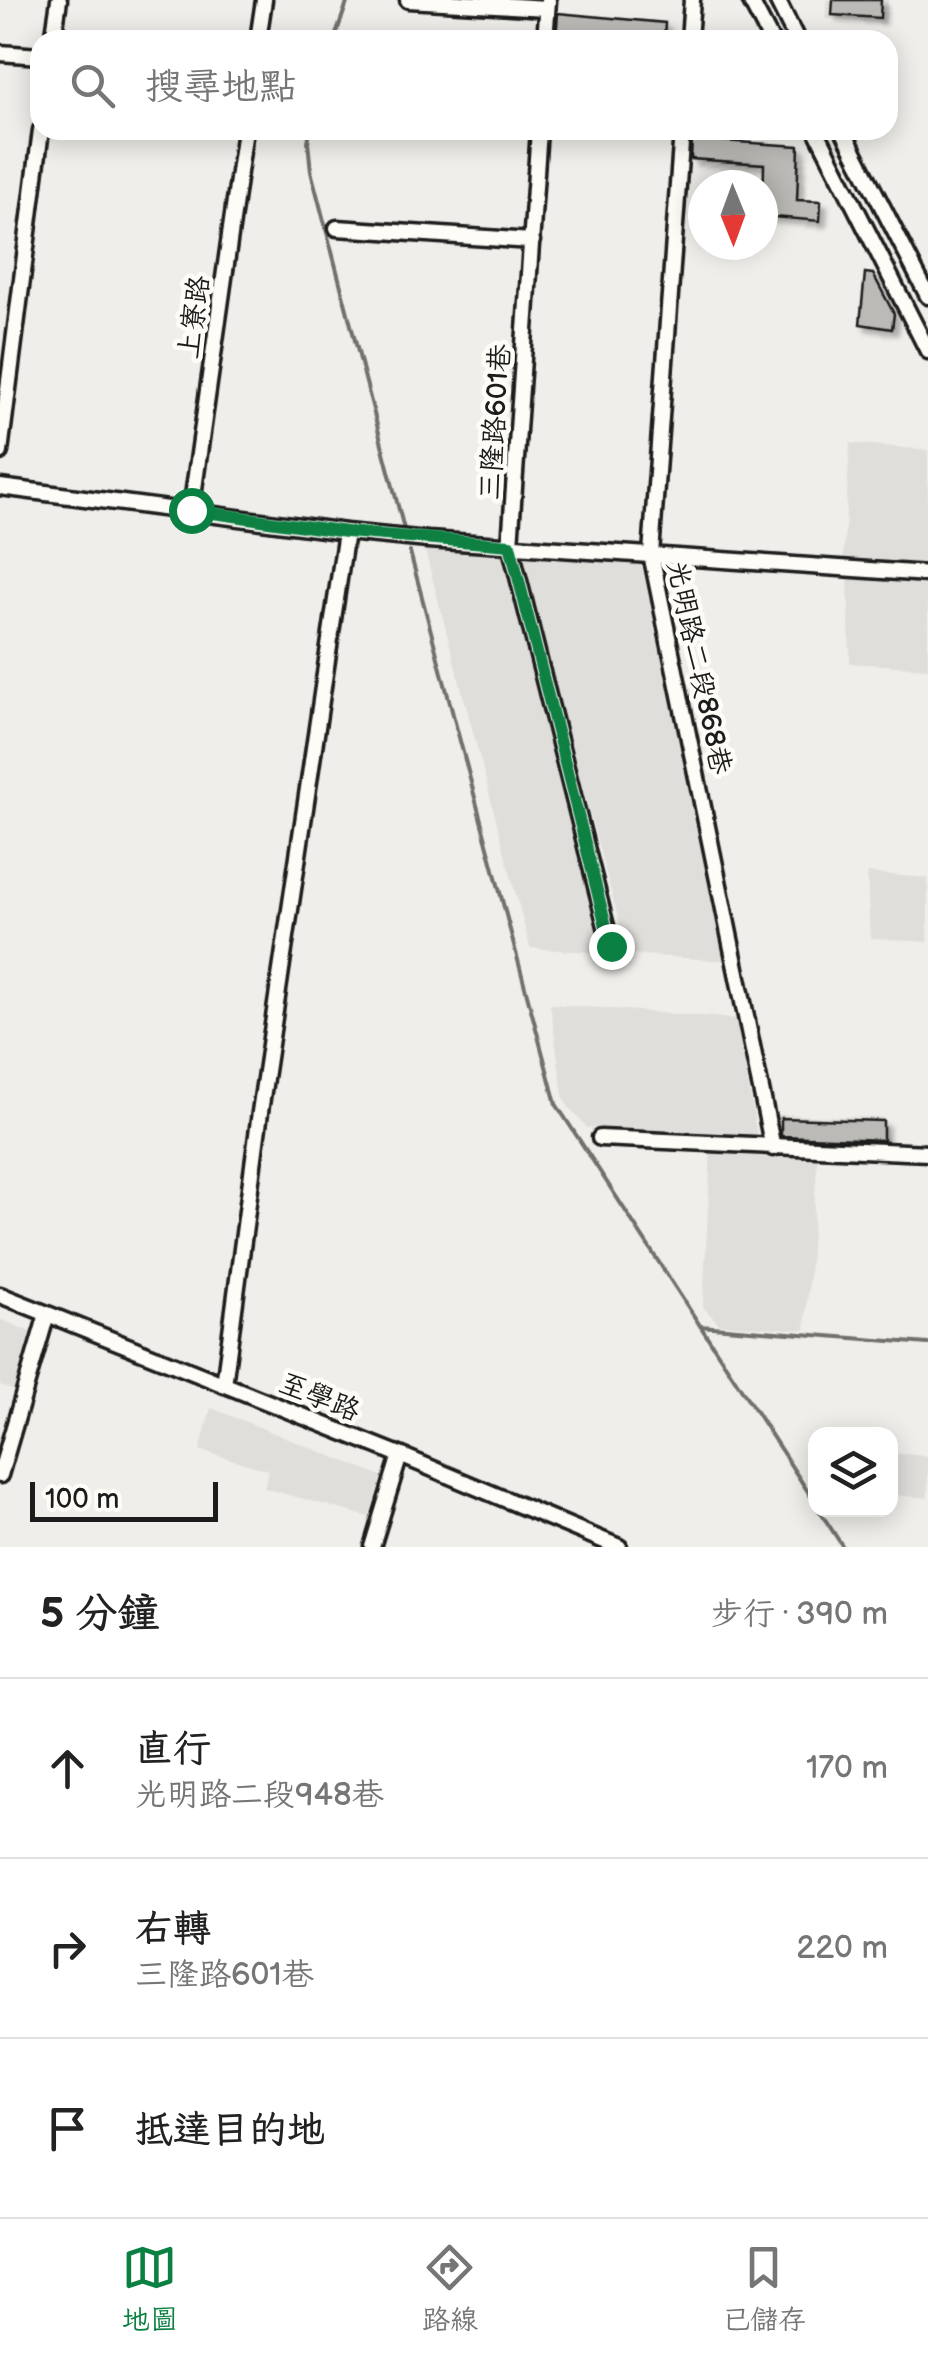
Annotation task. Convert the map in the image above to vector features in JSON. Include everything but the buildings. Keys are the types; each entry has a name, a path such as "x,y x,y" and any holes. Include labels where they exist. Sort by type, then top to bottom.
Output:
{"street":[{"path":"54,30 59,0"},
{"path":"260,30 264,0"},
{"path":"408,0 547,4 546,30"},
{"path":"689,30 692,0"},
{"path":"750,0 765,30"},
{"path":"777,0 792,30"},
{"path":"0,54 30,56"},
{"path":"0,452 40,140"},
{"name":"上寮路","path":"191,510 244,140"},
{"name":"三隆路601巷","path":"538,140 510,545 611,946"},
{"name":"光明路二段868巷","path":"681,140 650,554 773,1148"},
{"path":"821,140 928,351"},
{"path":"848,140 928,296"},
{"path":"338,228 532,241"},
{"path":"0,487 346,532 928,574"},
{"path":"224,1385 346,532"},
{"path":"600,1138 928,1153"},
{"name":"至學路","path":"0,1295 619,1547"},
{"path":"0,1476 46,1314"},
{"path":"372,1547 400,1455"}],"shaded area":[{"path":"827,0 888,0 885,24 825,19"},
{"path":"850,443 928,450 928,568 843,562"},
{"path":"423,543 499,547 604,953 530,948"},
{"path":"518,551 640,555 726,961 628,954"},
{"path":"848,575 928,581 928,668 850,663"},
{"path":"867,873 928,878 928,942 870,938"},
{"path":"550,1004 737,1019 758,1141 587,1128 563,1095"},
{"path":"770,1114 883,1118 889,1143 775,1142"},
{"path":"711,1147 818,1154 805,1330 719,1324 703,1307"},
{"path":"0,1319 33,1333 15,1392 0,1385"},
{"path":"211,1408 382,1476 369,1517 264,1488 268,1470 200,1450"},
{"path":"898,1454 928,1456 928,1498 898,1496"}],"waterway":[{"path":"338,30 348,0"},
{"path":"308,140 311,171 404,529"},
{"path":"410,552 556,1104 808,1492"},
{"path":"700,1326 928,1344"},
{"path":"824,1517 843,1547"}],"route":[{"path":"191,510 346,532 510,545 611,946"}]}
